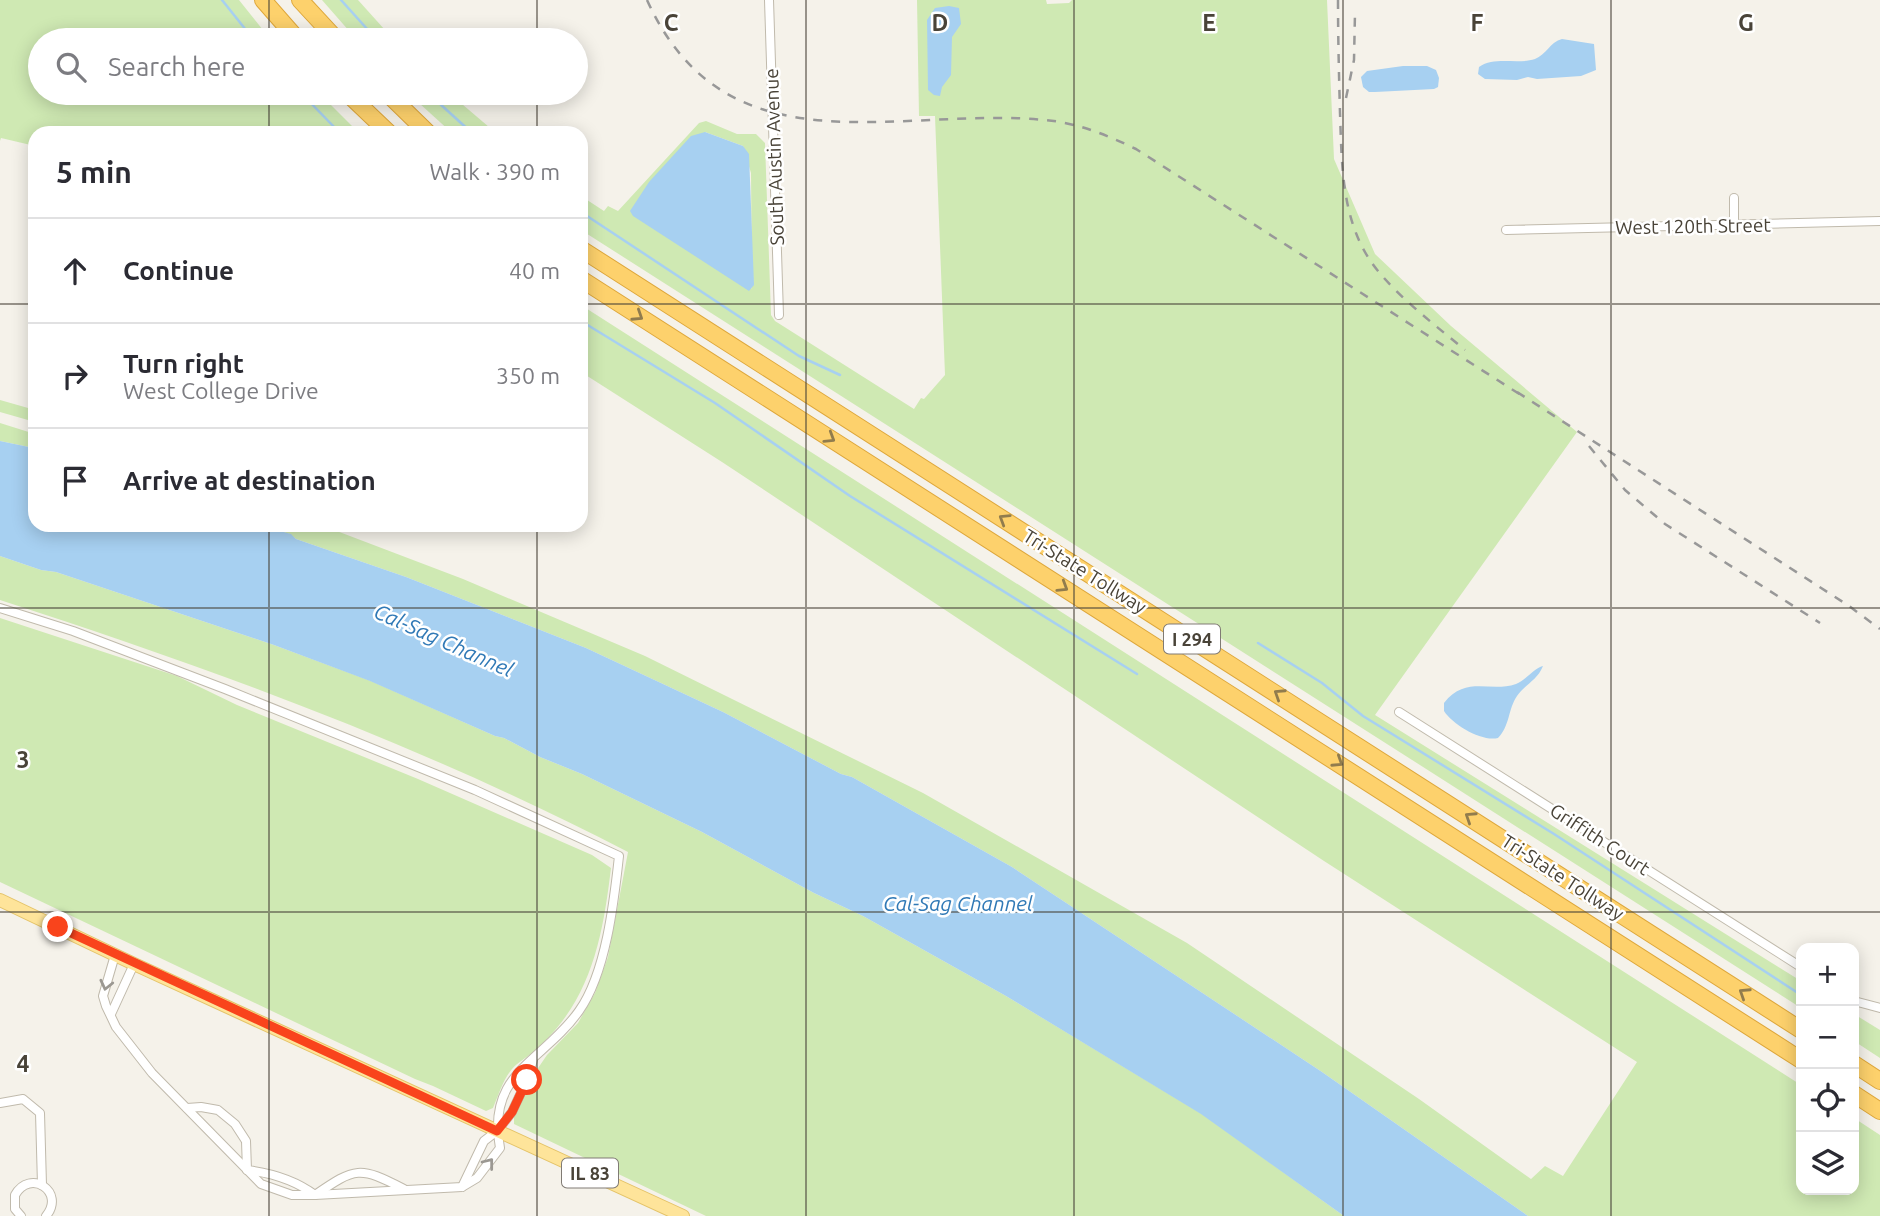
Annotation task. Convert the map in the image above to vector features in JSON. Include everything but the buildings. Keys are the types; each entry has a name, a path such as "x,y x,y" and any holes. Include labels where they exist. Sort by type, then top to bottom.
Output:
{"highway":[{"path":"263,0 288,28"},
{"path":"300,0 326,28"},
{"path":"360,105 382,126"},
{"path":"399,105 421,126"},
{"name":"Tri-State Tollway","path":"588,253 1796,1027"},
{"name":"Tri-State Tollway","path":"588,283 1796,1057"},
{"path":"1859,1067 1880,1081"},
{"path":"1859,1097 1880,1111"}],"main road":[{"name":"IL 83","path":"0,900 683,1216"}],"street":[{"name":"South Austin Avenue","path":"769,0 779,315"},
{"path":"1734,198 1734,225"},
{"name":"West 120th Street","path":"1506,230 1880,221"},
{"path":"0,608 73,631 225,689 475,790 619,856 614,905 600,965 579,1010 517,1072 500,1106 497,1131 500,1148 477,1178 462,1187 292,1195 261,1184 152,1073 116,1027 103,996 115,955"},
{"name":"Griffith Court","path":"1399,712 1796,964"},
{"path":"111,1014 134,964"},
{"path":"1859,1002 1880,1008"},
{"path":"462,1187 484,1141 497,1131 512,1112 527,1080 533,1058"},
{"path":"0,1103 23,1100 40,1113 42,1185"},
{"path":"187,1108 218,1110 235,1124 246,1141 247,1170"},
{"path":"247,1170 279,1176 304,1186 315,1195"},
{"path":"315,1195 356,1171 378,1176 407,1190"},
{"path":"21,1216 15,1209 14,1202 18,1190 29,1183 42,1185 47,1189 52,1199 50,1211 46,1216"}],"green space":[{"path":"0,0 239,0 261,28 28,28 28,105 331,105 352,126 28,126 28,144 1,138 0,141"},
{"path":"322,0 358,0 383,28 346,28"},
{"path":"917,0 1046,0 1047,4 1069,3 1072,0 1327,0 1334,159 1375,254 1451,326 1577,432 1375,715 1796,978 1796,1005 588,234 588,201 604,211 608,206 618,211 699,123 706,121 737,134 756,134 765,143 771,315 775,321 914,409 921,398 924,399 945,375 935,116 919,116","holes":["705,132 743,146 751,173 752,289"]},
{"path":"421,105 463,105 488,126 444,126"},
{"path":"588,309 1796,1082 1796,1195 1859,1195 1859,1121 1880,1135 1880,1216 1528,1216 1322,1072 1012,867 852,777 841,774 723,712 586,648 283,532 339,532 463,579 645,656 923,793 1187,943 1419,1099 1531,1179 1545,1166 1563,1176 1637,1062 1324,861 722,462 588,376"},
{"path":"0,400 28,408 28,420 0,412"},
{"path":"0,423 28,432 28,447 0,441"},
{"path":"0,556 274,645 371,681 504,738 702,832 814,893 863,916 1006,996 1202,1114 1344,1216 706,1216 514,1124 514,1116 534,1074 547,1055 578,1023 595,993 608,957 628,852 476,778 319,713 160,654 0,600"},
{"path":"0,618 177,676 237,705 418,779 592,855 611,868 596,953 580,993 553,1032 512,1069 493,1108 486,1111 415,1079 0,882"},
{"path":"1859,1017 1880,1030 1880,1058 1859,1044"}],"water":[{"path":"935,8 959,8 961,24 952,37 951,75 942,87 940,96 928,90 927,20"},
{"path":"1562,39 1594,44 1596,70 1581,76 1537,79 1528,77 1517,80 1485,79 1478,74 1479,67 1492,62 1535,59"},
{"path":"1427,66 1436,70 1438,87 1369,92 1363,87 1361,77 1367,71"},
{"path":"705,132 743,146 749,154 754,285 749,291 633,216 630,211 649,182 691,136"},
{"name":"Cal-Sag Channel","path":"0,441 28,447 28,532 284,532 296,539 406,577 586,648 723,712 841,774 852,777 1012,867 1322,1072 1528,1216 1344,1216 1201,1114 1006,996 863,916 814,893 702,832 504,738 370,681 274,645 0,556"},
{"path":"1543,666 1538,675 1517,696 1505,728 1498,738 1491,739 1468,731 1444,711 1444,703 1461,689 1516,684"}],"waterway":[{"path":"222,0 244,28"},
{"path":"341,0 366,28"},
{"path":"313,105 333,126"},
{"path":"441,105 464,126"},
{"path":"588,217 799,356 840,375"},
{"path":"588,325 715,403 850,496 1137,674"},
{"path":"1258,643 1322,683 1363,716 1554,834 1796,992"}],"railway":[{"path":"647,0 681,55 722,91 769,111 820,120 875,122 989,118 1045,120 1103,134 1136,149 1524,397"},
{"path":"1338,0 1343,175 1350,215 1357,235 1366,254 1388,282 1465,350"},
{"path":"1346,98 1354,60 1355,13"},
{"path":"1517,392 1849,606 1880,629"},
{"path":"1589,446 1625,490 1665,524 1820,623"}],"route":[{"path":"58,927 497,1131 512,1112 527,1080"}]}
